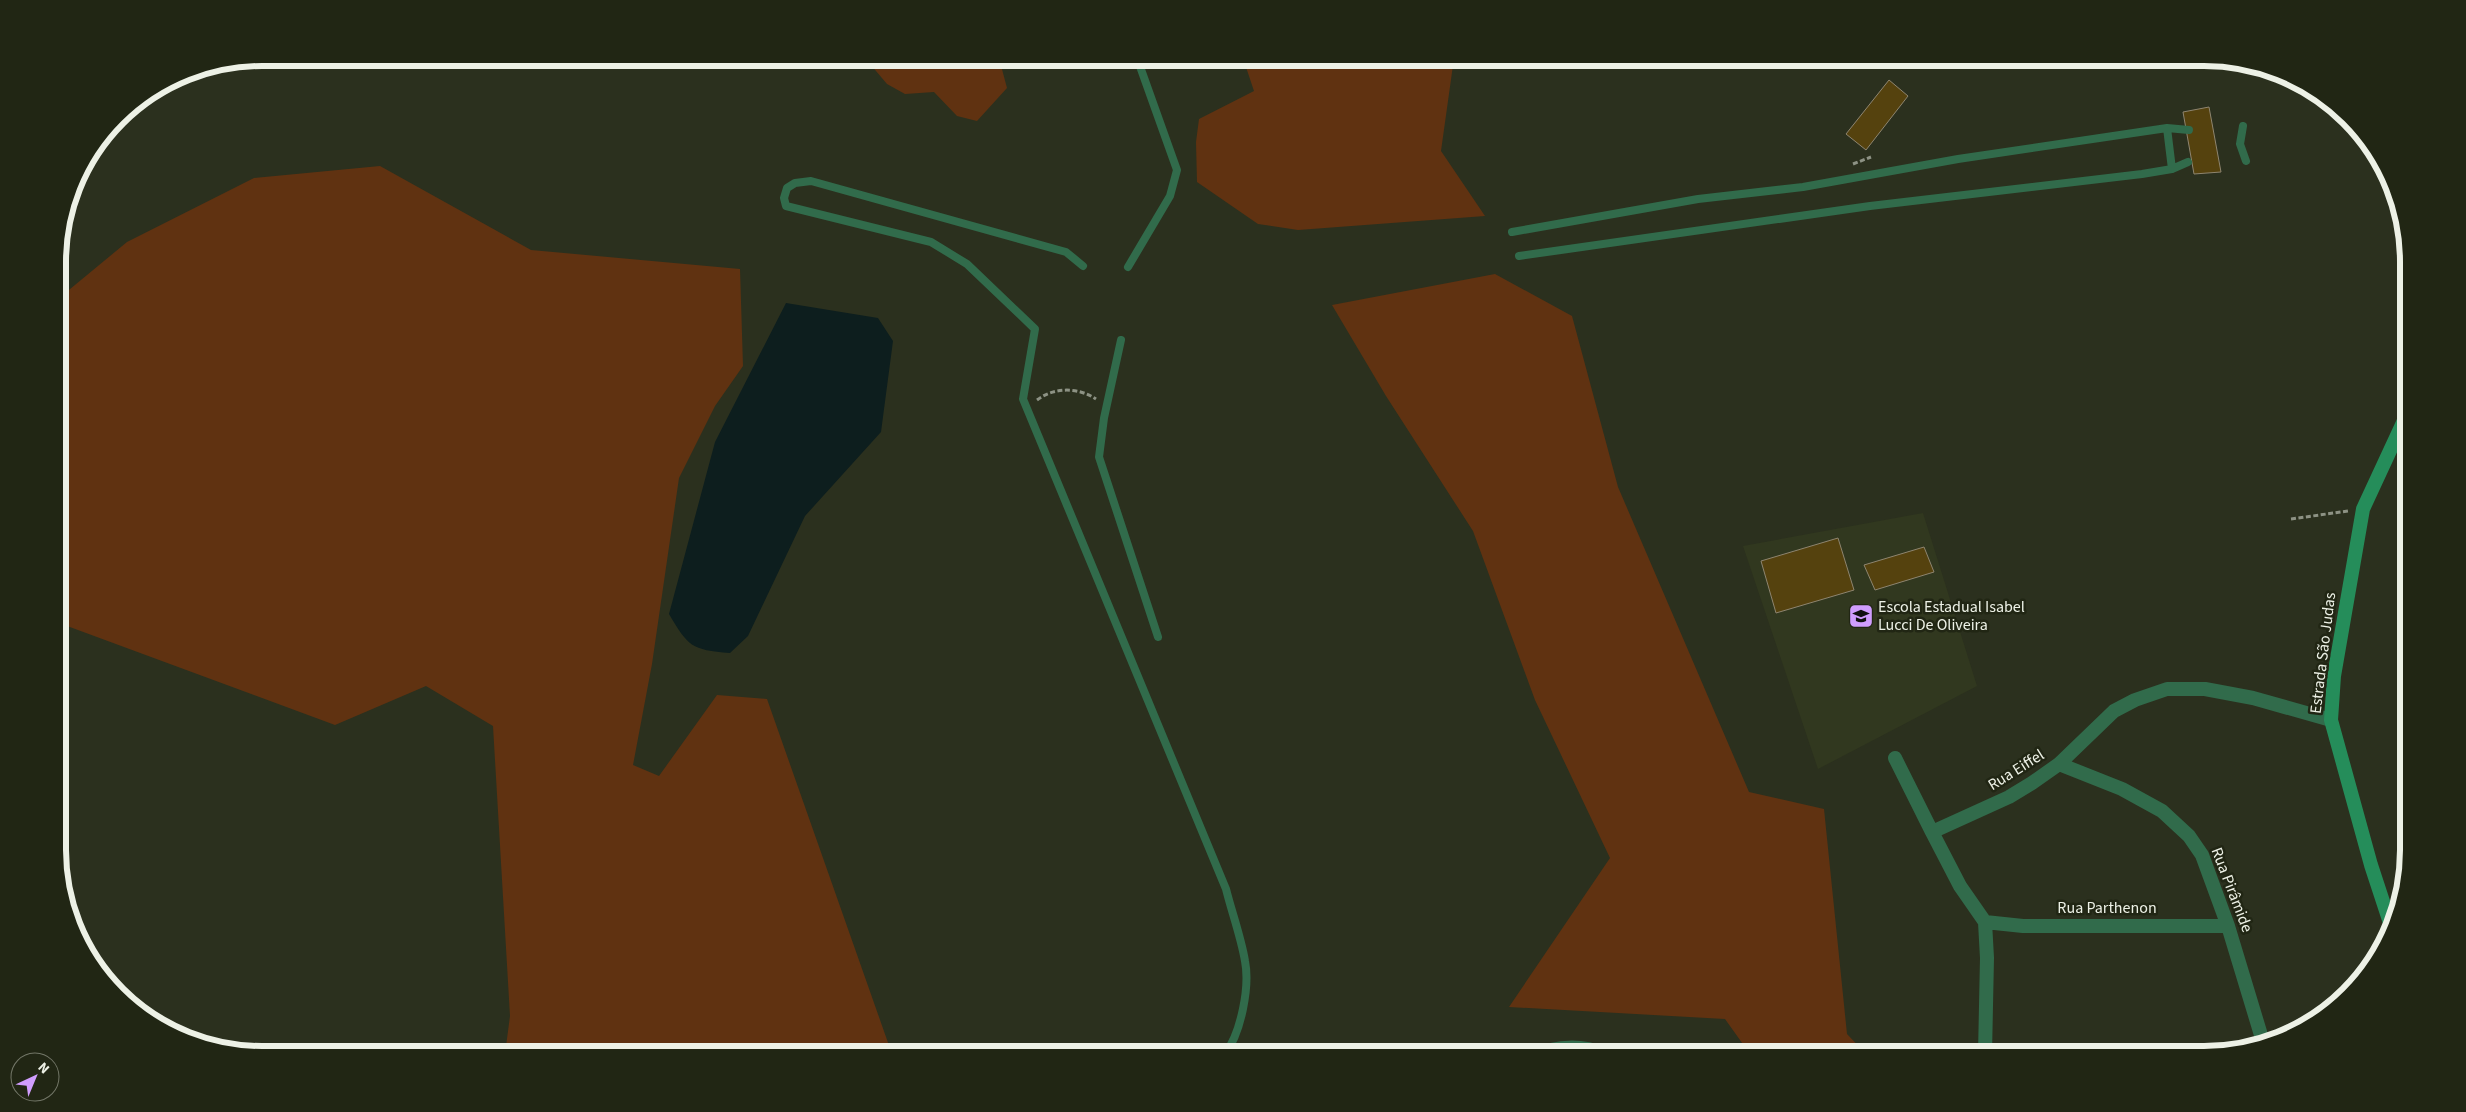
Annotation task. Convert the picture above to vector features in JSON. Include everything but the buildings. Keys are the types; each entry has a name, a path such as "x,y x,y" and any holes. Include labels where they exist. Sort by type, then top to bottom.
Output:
{"main road":[{"name":"Estrada São Judas","path":"2388,917 2371,865 2331,720 2334,676 2362,509 2400,429"}],"street":[{"name":"Rua Eiffel","path":"1932,832 2009,797 2059,764 2114,711 2135,700 2167,689 2205,689 2253,698 2331,720"},
{"path":"1896,758 1960,886 1986,922 1987,958 1984,1046"},
{"name":"Rua Pirâmide","path":"2059,764 2122,789 2162,811 2189,836 2202,856 2228,926 2262,1037"},
{"name":"Rua Parthenon","path":"1986,922 2023,926 2228,926"}],"lane":[{"path":"1128,268 1170,196 1177,170 1140,66"},
{"path":"2243,126 2240,144 2246,161"},
{"path":"1512,232 1698,199 1803,186 1958,159 2167,128 2189,130"},
{"path":"2167,128 2172,169"},
{"path":"1519,256 1870,206 2142,174 2172,169 2188,162"},
{"path":"1083,266 1066,252 811,181 795,183 787,188 784,198 786,206 931,242 967,264 1035,329 1023,399 1026,408 1226,889 1245,963 1244,1008 1232,1046"},
{"path":"1121,340 1107,406 1099,457 1158,637"}],"path":[{"path":"1026,408 1044,394 1063,390 1086,392 1107,406"},
{"path":"2292,519 2362,509"}],"shaded area":[{"path":"872,66 1001,66 1007,88 977,121 957,116 934,92 905,94 887,84"},
{"path":"1246,66 1453,66 1441,151 1485,216 1298,230 1258,224 1197,182 1196,142 1199,119 1254,91"},
{"path":"380,166 531,250 740,269 743,366 715,406 679,478 652,664 633,765 659,776 717,695 767,699 889,1046 506,1046 510,1016 493,726 426,686 335,725 66,626 66,292 127,242 254,178"},
{"path":"1495,274 1572,316 1618,487 1749,792 1824,809 1847,1034 1858,1046 1744,1046 1725,1019 1509,1007 1610,858 1535,700 1473,531 1386,396 1332,305"},
{"path":"786,303 878,318 893,341 881,432 805,516 748,636 730,653 707,650 699,648 686,640 669,614 715,442"},
{"name":"Escola Estadual Isabel Lucci De Oliveira","path":"1923,513 1977,686 1818,769 1743,546"}],"place":[{"name":"Escola Estadual Isabel Lucci De Oliveira","path":"1861,616"}]}
